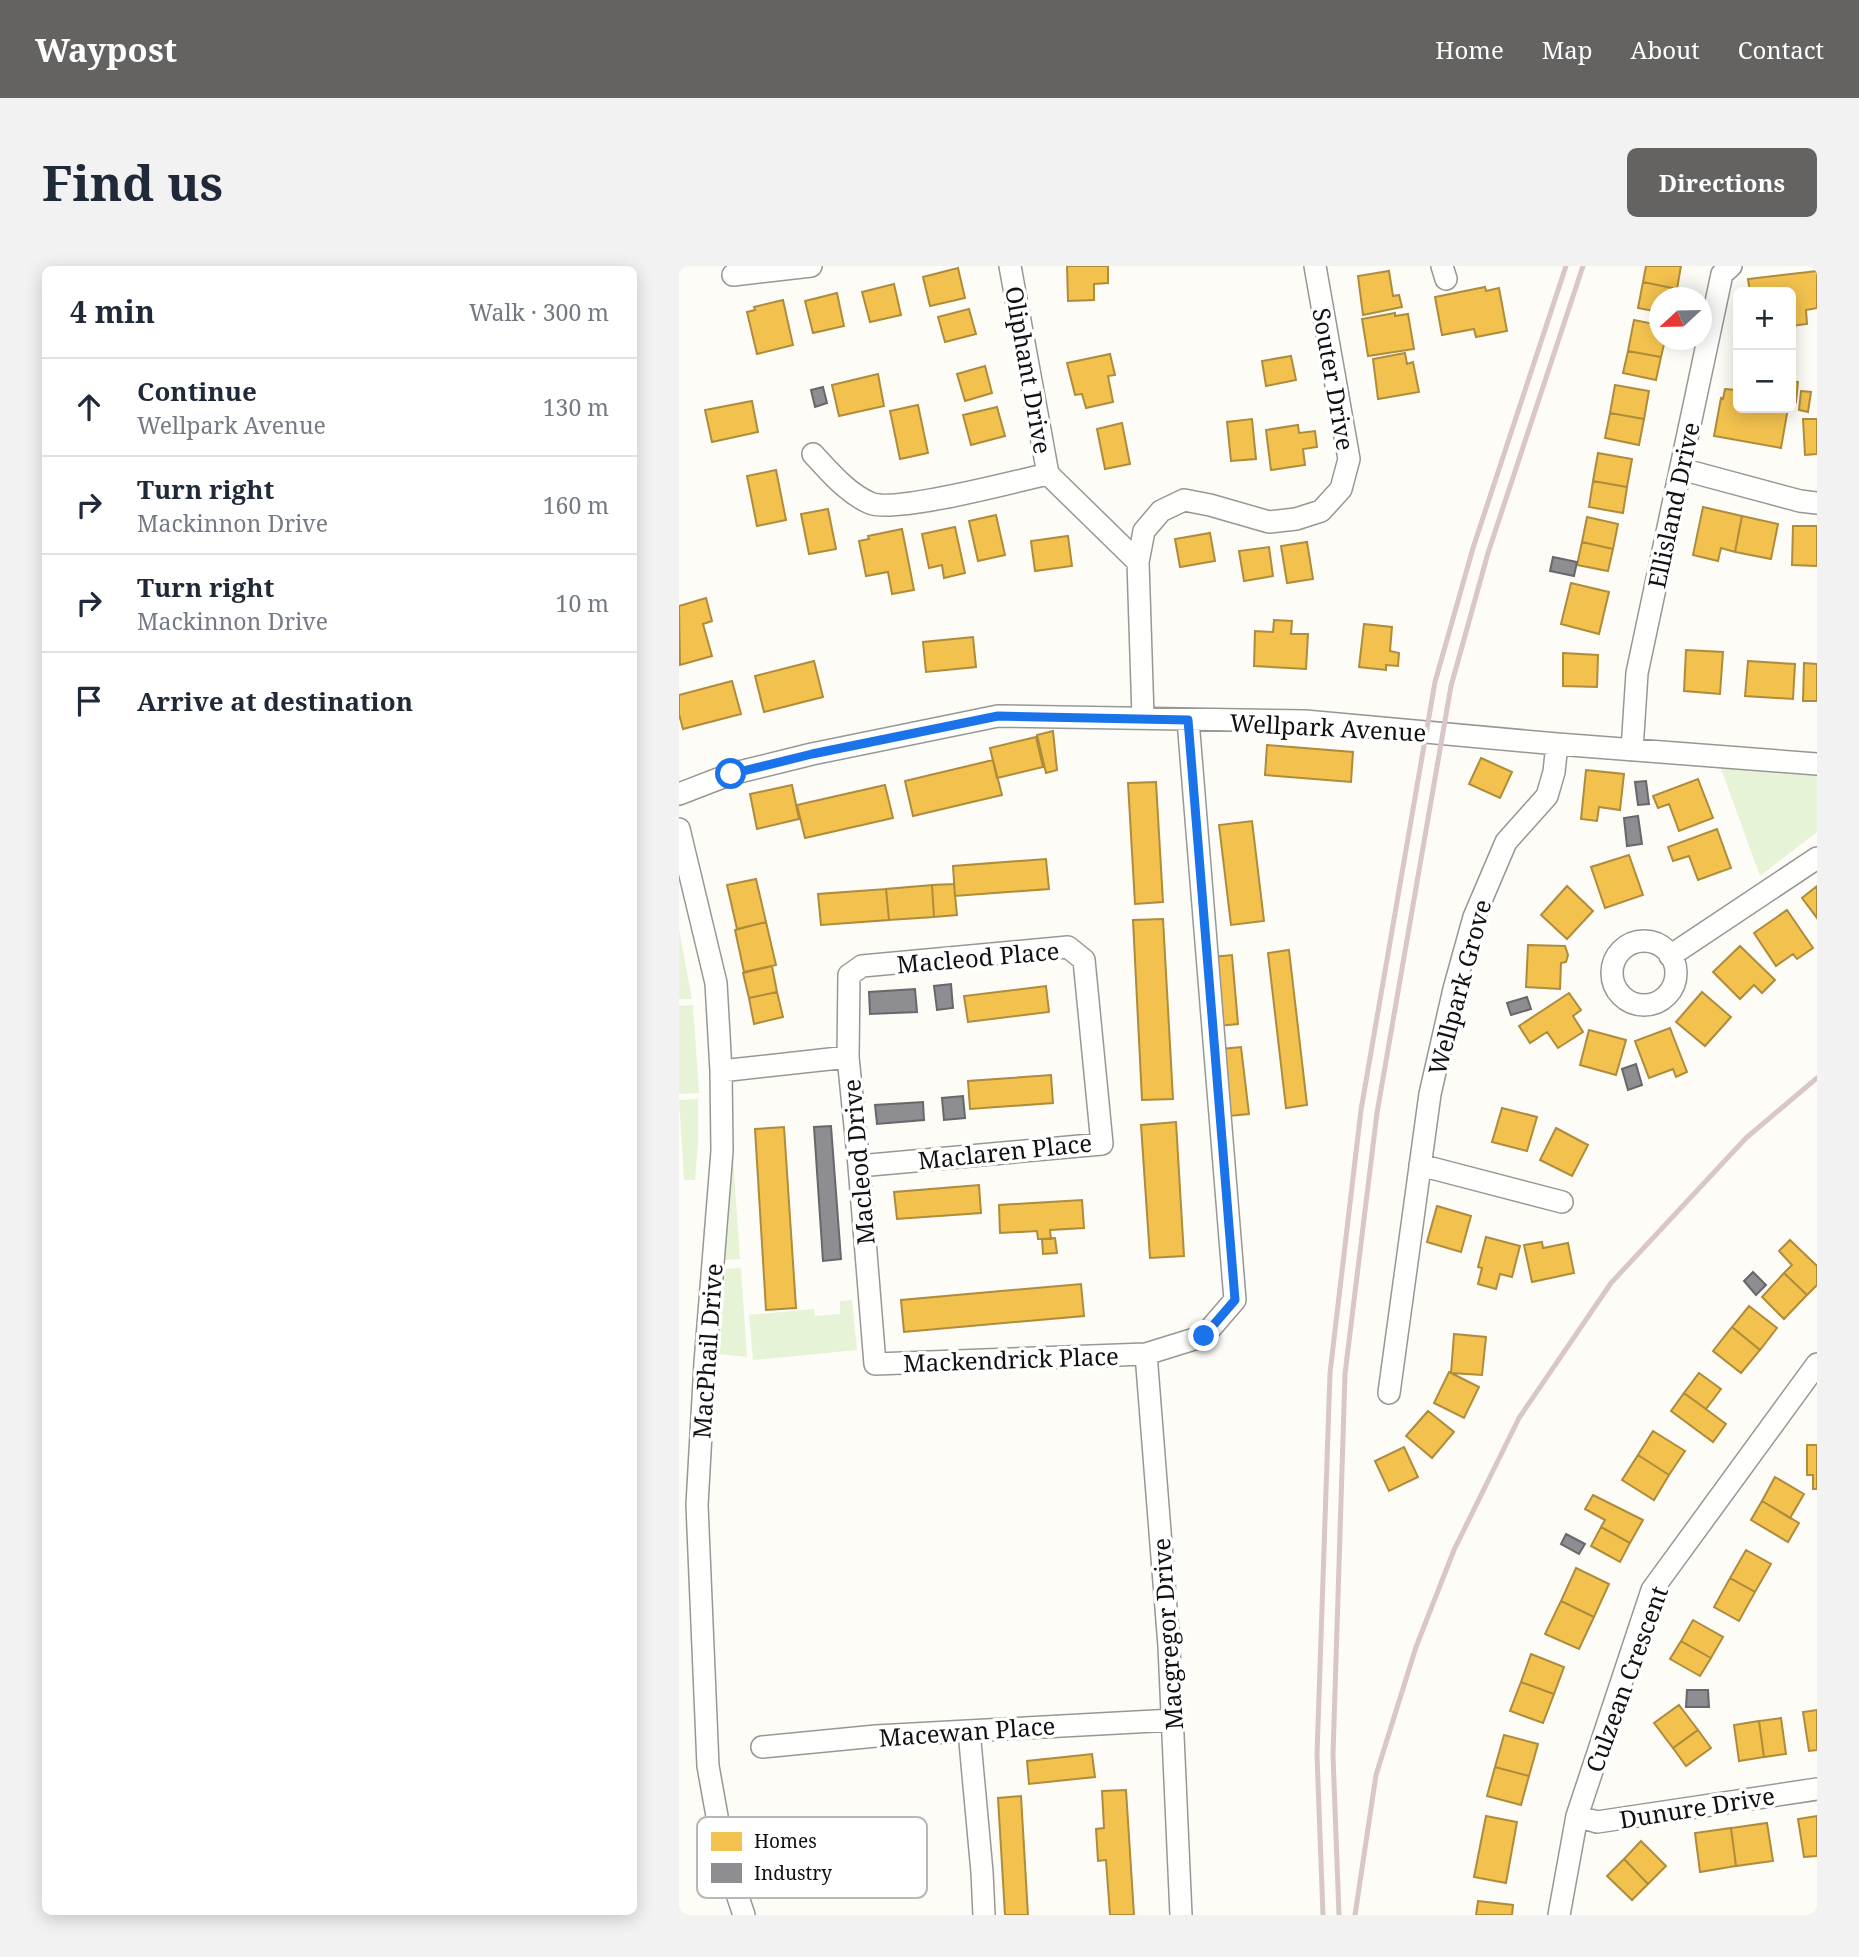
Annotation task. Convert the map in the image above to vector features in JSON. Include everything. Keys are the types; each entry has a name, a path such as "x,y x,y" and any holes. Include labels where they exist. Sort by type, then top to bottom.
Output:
{"street":[{"path":"733,275 811,266"},
{"name":"Oliphant Drive","path":"1010,266 1048,474 1138,562"},
{"name":"Souter Drive","path":"1143,717 1138,562 1144,531 1161,511 1184,500 1269,522 1296,519 1321,511 1341,489 1349,459 1315,266"},
{"name":"Ellisland Drive","path":"1632,750 1637,673 1722,274 1731,266"},
{"path":"813,454 839,483 871,504 899,507 1048,474"},
{"path":"1681,469 1800,501 1817,503"},
{"name":"Wellpark Avenue","path":"679,794 745,770 998,716 1305,721 1817,764"},
{"name":"Mackendrick Place","path":"875,1364 1146,1354 1204,1336 1235,1300 1188,720"},
{"name":"Wellpark Grove","path":"1388,1393 1430,1094 1454,989 1474,917 1506,842 1547,796 1554,772 1557,744"},
{"name":"MacPhail Drive","path":"679,828 687,887 716,983 721,1071 722,1152 705,1363 688,1504 708,1766 717,1817"},
{"path":"1670,956 1817,858"},
{"name":"Macleod Place","path":"862,966 1068,947 1084,960 1094,1050"},
{"name":"Macleod Drive","path":"862,966 849,975 848,1057 875,1364"},
{"name":"Maclaren Place","path":"859,1166 1102,1144 1094,1050"},
{"path":"721,1071 848,1057"},
{"path":"1420,1165 1562,1202"},
{"name":"Macgregor Drive","path":"1146,1354 1170,1646 1181,1915"},
{"name":"Culzean Crescent","path":"1559,1915 1577,1816 1652,1590 1815,1370"},
{"name":"Macewan Place","path":"762,1746 1173,1720"},
{"path":"969,1731 984,1915"},
{"name":"Dunure Drive","path":"1577,1816 1597,1822 1817,1789"},
{"name":"MacPhail Drive","path":"738,1898 744,1915"}],"green space":[{"path":"1720,766 1817,775 1817,832 1760,876"},
{"path":"679,930 692,999 679,999"},
{"path":"693,1005 699,1093 679,1094 679,1006"},
{"path":"698,1099 695,1180 684,1180 679,1100"},
{"path":"733,1157 740,1259 724,1260 731,1158"},
{"path":"741,1268 747,1357 717,1354 721,1269"},
{"path":"852,1300 857,1350 753,1360 749,1315 814,1309 815,1316 840,1314 840,1301"}],"building: Homes":[{"path":"1067,266 1108,266 1108,283 1094,284 1094,300 1068,301"},
{"path":"1646,266 1681,266 1677,287 1643,282"},
{"path":"958,268 965,298 930,306 923,277"},
{"path":"1389,271 1393,296 1399,295 1402,307 1363,315 1358,276"},
{"path":"1817,271 1817,308 1806,310 1807,324 1796,325 1796,287 1749,287 1748,279"},
{"path":"1643,282 1667,287 1649,287 1649,310 1638,308"},
{"path":"894,284 901,315 870,322 862,292"},
{"path":"1485,287 1486,291 1499,288 1507,331 1476,337 1474,329 1442,335 1435,297"},
{"path":"837,293 844,326 813,333 805,301"},
{"path":"783,300 793,345 757,354 747,312 755,310 754,307"},
{"path":"969,309 976,334 945,342 938,317"},
{"path":"1395,313 1395,316 1408,314 1414,349 1368,356 1362,319"},
{"path":"1634,320 1649,323 1649,350 1663,350 1661,357 1628,351"},
{"path":"1628,351 1661,357 1656,380 1623,373"},
{"path":"1405,353 1407,364 1413,362 1419,392 1378,399 1373,359"},
{"path":"1110,354 1115,375 1108,376 1113,402 1086,408 1082,394 1075,395 1067,363"},
{"path":"1291,356 1296,380 1266,386 1262,361"},
{"path":"985,366 992,393 965,401 957,374"},
{"path":"878,374 884,406 839,416 832,385"},
{"path":"1615,385 1649,391 1644,419 1610,413"},
{"path":"1725,389 1733,390 1733,413 1787,413 1781,448 1714,436 1721,398 1723,399"},
{"path":"1801,391 1811,392 1808,412 1799,410"},
{"path":"752,401 758,432 712,442 705,410"},
{"path":"918,405 928,453 900,459 890,411"},
{"path":"997,407 1005,436 971,445 963,415"},
{"path":"1610,413 1644,419 1639,445 1605,438"},
{"path":"1252,419 1256,459 1231,461 1227,422"},
{"path":"1803,419 1817,419 1817,454 1805,455"},
{"path":"1122,423 1130,464 1105,469 1097,429"},
{"path":"1298,425 1299,433 1315,431 1317,447 1303,449 1305,465 1271,470 1266,430"},
{"path":"1598,453 1632,459 1627,487 1593,481"},
{"path":"776,470 786,520 757,526 747,476"},
{"path":"1593,481 1627,487 1623,513 1589,507"},
{"path":"1703,507 1742,516 1735,552 1721,548 1718,561 1693,555"},
{"path":"828,509 836,549 809,554 801,514"},
{"path":"996,515 1005,555 978,561 969,521"},
{"path":"1742,516 1778,524 1771,559 1735,552"},
{"path":"1587,517 1618,524 1613,549 1582,542"},
{"path":"1793,526 1817,526 1817,566 1792,565"},
{"path":"955,527 965,573 944,578 942,565 929,568 922,534"},
{"path":"902,529 914,590 892,594 888,572 866,576 859,541 869,539 868,536"},
{"path":"1210,533 1215,561 1180,567 1175,539"},
{"path":"1068,536 1072,566 1035,571 1031,541"},
{"path":"1307,542 1313,579 1287,583 1281,546"},
{"path":"1582,542 1613,549 1608,571 1577,565"},
{"path":"1269,547 1273,576 1244,581 1239,551"},
{"path":"1571,583 1609,592 1599,634 1561,624"},
{"path":"706,598 712,621 703,624 712,656 680,665 679,606"},
{"path":"1274,620 1292,621 1291,634 1308,634 1306,669 1254,666 1255,631 1273,632"},
{"path":"1364,624 1392,627 1390,651 1399,653 1398,666 1386,665 1386,670 1359,667"},
{"path":"973,637 976,667 926,672 923,642"},
{"path":"1686,650 1723,652 1720,694 1684,691"},
{"path":"1563,653 1598,655 1597,687 1563,686"},
{"path":"814,661 823,697 764,712 755,676"},
{"path":"1748,661 1795,664 1793,699 1745,696"},
{"path":"1804,663 1817,664 1817,701 1803,701"},
{"path":"732,681 741,714 683,729 679,714 679,695"},
{"path":"1053,731 1057,770 1046,773 1037,735"},
{"path":"1036,737 1043,767 997,778 990,748"},
{"path":"1267,745 1353,752 1351,782 1265,775"},
{"path":"1481,758 1512,772 1500,798 1469,784"},
{"path":"993,760 1002,795 913,816 905,781"},
{"path":"1586,770 1624,774 1620,810 1599,807 1597,821 1581,819"},
{"path":"1698,779 1713,818 1679,831 1669,804 1658,808 1653,796"},
{"path":"1156,782 1163,902 1135,904 1128,783"},
{"path":"792,785 799,819 757,829 750,794"},
{"path":"885,785 893,818 805,838 797,805"},
{"path":"1252,821 1264,921 1231,925 1219,825"},
{"path":"1717,829 1731,868 1698,880 1689,856 1673,861 1668,847"},
{"path":"1629,855 1643,895 1605,908 1591,867"},
{"path":"1046,859 1049,889 955,896 953,866"},
{"path":"756,879 766,922 737,929 727,885"},
{"path":"954,884 957,915 934,917 932,885"},
{"path":"932,885 934,917 889,920 886,889"},
{"path":"1567,886 1593,911 1567,939 1541,915"},
{"path":"1817,886 1817,918 1802,898"},
{"path":"886,889 889,920 821,925 818,894"},
{"path":"1787,910 1813,948 1797,959 1793,954 1776,966 1754,933"},
{"path":"1163,919 1173,1099 1142,1100 1133,920"},
{"path":"766,922 776,965 744,972 735,930"},
{"path":"1528,945 1565,946 1568,955 1566,962 1561,963 1560,989 1526,987"},
{"path":"1740,946 1775,980 1762,993 1754,985 1740,999 1713,972"},
{"path":"1289,950 1307,1105 1286,1108 1268,953"},
{"path":"1232,955 1238,1024 1218,1026 1212,957"},
{"path":"772,966 777,992 749,998 743,973"},
{"path":"1046,986 1049,1012 968,1022 964,996"},
{"path":"777,992 783,1017 754,1024 749,998"},
{"path":"1702,992 1731,1017 1705,1046 1676,1022"},
{"path":"1569,993 1581,1010 1573,1016 1583,1032 1558,1048 1547,1032 1530,1043 1519,1026"},
{"path":"1670,1028 1687,1072 1676,1077 1673,1069 1649,1078 1635,1041"},
{"path":"1589,1030 1626,1040 1616,1075 1580,1065"},
{"path":"1241,1047 1249,1114 1229,1116 1221,1049"},
{"path":"1051,1075 1053,1103 970,1109 968,1081"},
{"path":"1502,1108 1537,1117 1527,1151 1492,1142"},
{"path":"1176,1122 1184,1256 1150,1258 1141,1125"},
{"path":"784,1127 796,1308 766,1310 755,1129"},
{"path":"1556,1128 1588,1145 1572,1176 1540,1160"},
{"path":"979,1185 981,1213 897,1219 894,1192"},
{"path":"1082,1200 1084,1228 1050,1230 1051,1239 1038,1239 1037,1231 1000,1233 999,1205"},
{"path":"1437,1206 1471,1216 1461,1252 1427,1242"},
{"path":"1486,1237 1520,1246 1512,1277 1500,1274 1496,1289 1478,1284 1482,1268 1478,1267"},
{"path":"1055,1238 1057,1253 1043,1254 1042,1239"},
{"path":"1790,1240 1817,1266 1817,1285 1807,1295 1784,1273 1792,1265 1779,1251"},
{"path":"1542,1242 1543,1248 1568,1243 1574,1273 1532,1282 1524,1245"},
{"path":"1784,1273 1807,1295 1784,1319 1762,1297"},
{"path":"1081,1284 1084,1316 904,1332 901,1300"},
{"path":"1749,1306 1777,1328 1760,1350 1732,1327"},
{"path":"1732,1327 1760,1350 1741,1373 1713,1351"},
{"path":"1454,1334 1486,1337 1482,1375 1451,1373"},
{"path":"1449,1372 1479,1387 1464,1418 1434,1403"},
{"path":"1699,1373 1721,1389 1706,1409 1684,1393"},
{"path":"1684,1393 1726,1424 1713,1442 1671,1411"},
{"path":"1428,1411 1454,1432 1432,1458 1406,1436"},
{"path":"1653,1431 1685,1451 1669,1475 1638,1455"},
{"path":"1807,1445 1817,1445 1817,1489 1813,1489 1813,1475 1807,1475"},
{"path":"1404,1447 1418,1477 1389,1491 1375,1461"},
{"path":"1638,1455 1669,1475 1654,1500 1622,1480"},
{"path":"1775,1477 1804,1494 1790,1518 1762,1501"},
{"path":"1593,1495 1643,1520 1630,1543 1601,1527 1605,1520 1585,1509"},
{"path":"1762,1501 1799,1523 1788,1542 1751,1520"},
{"path":"1601,1527 1630,1543 1620,1562 1591,1546"},
{"path":"1746,1550 1771,1564 1755,1592 1730,1578"},
{"path":"1576,1568 1609,1584 1594,1617 1561,1601"},
{"path":"1730,1578 1755,1592 1739,1621 1714,1607"},
{"path":"1561,1601 1594,1617 1579,1649 1545,1634"},
{"path":"1693,1620 1723,1637 1711,1658 1681,1641"},
{"path":"1681,1641 1711,1658 1700,1676 1670,1659"},
{"path":"1531,1654 1564,1667 1554,1694 1521,1682"},
{"path":"1521,1682 1554,1694 1543,1723 1510,1711"},
{"path":"1679,1705 1698,1730 1673,1748 1654,1723"},
{"path":"1817,1710 1817,1750 1809,1751 1803,1712"},
{"path":"1781,1718 1786,1754 1764,1757 1759,1721"},
{"path":"1759,1721 1764,1757 1739,1761 1734,1725"},
{"path":"1698,1730 1711,1748 1686,1766 1673,1748"},
{"path":"1504,1735 1538,1744 1529,1776 1495,1767"},
{"path":"1092,1754 1095,1777 1029,1784 1027,1761"},
{"path":"1495,1767 1529,1776 1521,1805 1487,1796"},
{"path":"1126,1790 1134,1915 1110,1915 1106,1860 1098,1861 1096,1829 1104,1828 1102,1791"},
{"path":"1021,1796 1028,1915 1005,1915 998,1798"},
{"path":"1486,1816 1517,1822 1506,1883 1474,1877"},
{"path":"1817,1816 1817,1856 1804,1857 1798,1819"},
{"path":"1767,1823 1773,1861 1736,1866 1731,1828"},
{"path":"1731,1828 1736,1866 1700,1872 1695,1833"},
{"path":"1641,1841 1666,1866 1648,1884 1624,1859"},
{"path":"1624,1859 1648,1884 1632,1900 1607,1876"},
{"path":"1478,1901 1513,1905 1512,1915 1476,1915"}],"building: Industry":[{"path":"823,387 827,403 815,407 811,390"},
{"path":"1553,557 1577,562 1574,576 1550,571"},
{"path":"1646,781 1649,804 1638,805 1635,782"},
{"path":"1638,816 1642,844 1627,846 1624,818"},
{"path":"951,984 953,1008 937,1010 934,986"},
{"path":"915,989 917,1012 870,1014 869,992"},
{"path":"1527,997 1531,1009 1511,1015 1507,1003"},
{"path":"1636,1064 1642,1085 1628,1090 1622,1069"},
{"path":"963,1096 965,1118 944,1120 942,1098"},
{"path":"923,1102 924,1120 877,1124 875,1105"},
{"path":"831,1126 841,1259 823,1261 814,1127"},
{"path":"1753,1272 1766,1285 1756,1295 1744,1281"},
{"path":"1566,1534 1585,1544 1579,1554 1561,1544"},
{"path":"1687,1690 1708,1690 1709,1707 1686,1707"}],"railway":[{"path":"1323,1915 1317,1755 1330,1373 1361,1110 1435,682 1473,548 1566,266"},
{"path":"1339,1915 1333,1755 1345,1374 1377,1113 1451,686 1488,553 1583,266"},
{"path":"1355,1915 1376,1775 1416,1647 1454,1550 1519,1418 1611,1283 1746,1138 1817,1078"}],"route":[{"path":"731,774 812,754 998,716 1188,720 1235,1300 1204,1336"}]}
